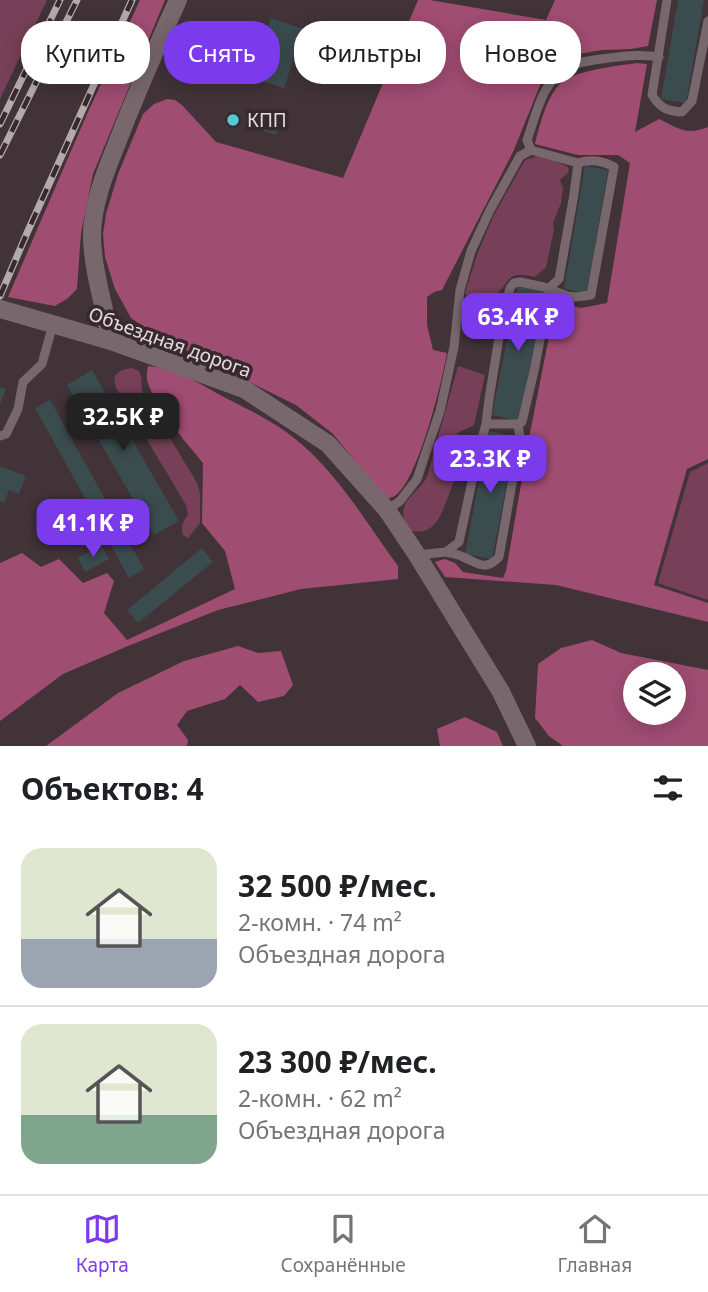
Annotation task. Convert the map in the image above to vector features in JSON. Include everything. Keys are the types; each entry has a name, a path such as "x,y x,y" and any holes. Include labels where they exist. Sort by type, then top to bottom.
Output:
{"street":[{"path":"111,341 93,254 95,212 104,177 123,127 178,0"},
{"name":"Объездная дорога","path":"0,309 111,341 244,388 328,444 387,510 417,555 501,692 527,746"}],"lane":[{"path":"667,0 652,96 665,109 682,111 692,101 708,21"},
{"path":"531,150 527,139 543,95 551,82 566,68 588,61 636,55 659,57"},
{"path":"387,510 400,501 417,479 440,411 454,347 460,290 471,251 520,156 531,150 578,163 597,160 614,167 591,295 567,296 548,288 520,282 514,283 510,288 502,319 486,424 459,541 446,552"},
{"path":"548,288 559,279 578,163"},
{"path":"486,424 522,422 534,372 548,288"},
{"path":"0,436 6,434 18,409 23,382 42,363 53,324"},
{"path":"417,555 446,552 486,566 499,557 520,438 518,424"}],"shaded area":[{"path":"0,0 47,0 37,21 21,21 21,55 0,99"},
{"path":"140,0 165,0 150,36 150,21 130,21"},
{"path":"418,0 546,20 555,0 657,0 648,46 631,49 581,54 581,21 460,21 460,84 541,84 513,152 442,290 427,297 427,325 433,350 447,353 428,429 413,470 396,495 386,499 333,434 296,405 159,337 131,318 115,289 105,257 103,234 118,174 143,114 154,104 167,99 182,105 216,142 343,178 383,84 446,84 446,21 409,21"},
{"path":"647,64 635,132 659,119 688,131 708,127 708,459 687,469 654,585 708,603 708,622 556,585 445,577 435,562 445,559 455,563 463,572 503,578 556,301 581,308 607,303 630,163 618,155 578,155 535,144 541,120 556,88 560,84 581,84 581,74 608,67"},
{"path":"101,84 130,84 93,174 81,233 77,289 55,306 8,297"},
{"path":"538,156 568,167 569,172 560,180 563,188 561,203 553,223 546,267 535,277 519,275 510,278 494,297 468,297 465,293 478,252 494,215 525,160"},
{"path":"148,366 168,370 195,381 265,418 298,441 330,473 358,509 398,566 398,579 301,589 218,610 63,674 0,721 0,563 22,553 41,567 59,559 83,583 107,573 114,581 104,613 127,640 235,589 225,551 202,523 203,463 158,404 147,381"},
{"path":"458,366 485,375 474,425 457,433 457,470 440,517 425,531 408,530 404,521 404,506 427,477"},
{"path":"132,368 139,371 142,391 197,483 200,493 200,523 188,538 183,535 182,529 188,515 186,505 116,388 116,375 122,370"},
{"path":"708,463 708,600 658,583 690,472"},
{"path":"592,640 621,653 667,662 623,662 623,725 686,725 686,666 708,670 708,746 563,746 549,736 535,718 538,664 561,648"},
{"path":"238,646 258,653 281,651 293,685 284,696 258,702 240,685 225,699 187,711 177,725 188,740 187,746 46,746 118,693 184,661"},
{"path":"465,717 497,732 503,746 440,746 437,729"}],"building":[{"path":"678,0 704,0 686,103 661,99"},
{"path":"280,21 294,26 294,57 284,88 272,84 280,84"},
{"name":"КПП","path":"231,111 239,113 235,129 226,126"},
{"path":"253,120 279,128 276,135 251,127"},
{"path":"585,166 608,170 587,293 564,289"},
{"path":"518,286 545,292 519,421 492,415"},
{"path":"92,370 179,521 154,535 67,385"},
{"path":"0,387 6,389 0,404"},
{"path":"50,400 144,569 129,578 35,408"},
{"path":"489,431 516,436 492,559 465,554"},
{"path":"0,466 26,476 19,494 9,490 4,503 0,501"},
{"path":"101,545 109,559 85,572 78,558"},
{"path":"202,548 213,562 138,623 127,610"}],"railway":[{"path":"0,124 60,0"},
{"path":"0,155 77,0"},
{"path":"0,296 132,0"}],"place":[{"name":"КПП","path":"233,120"}]}
